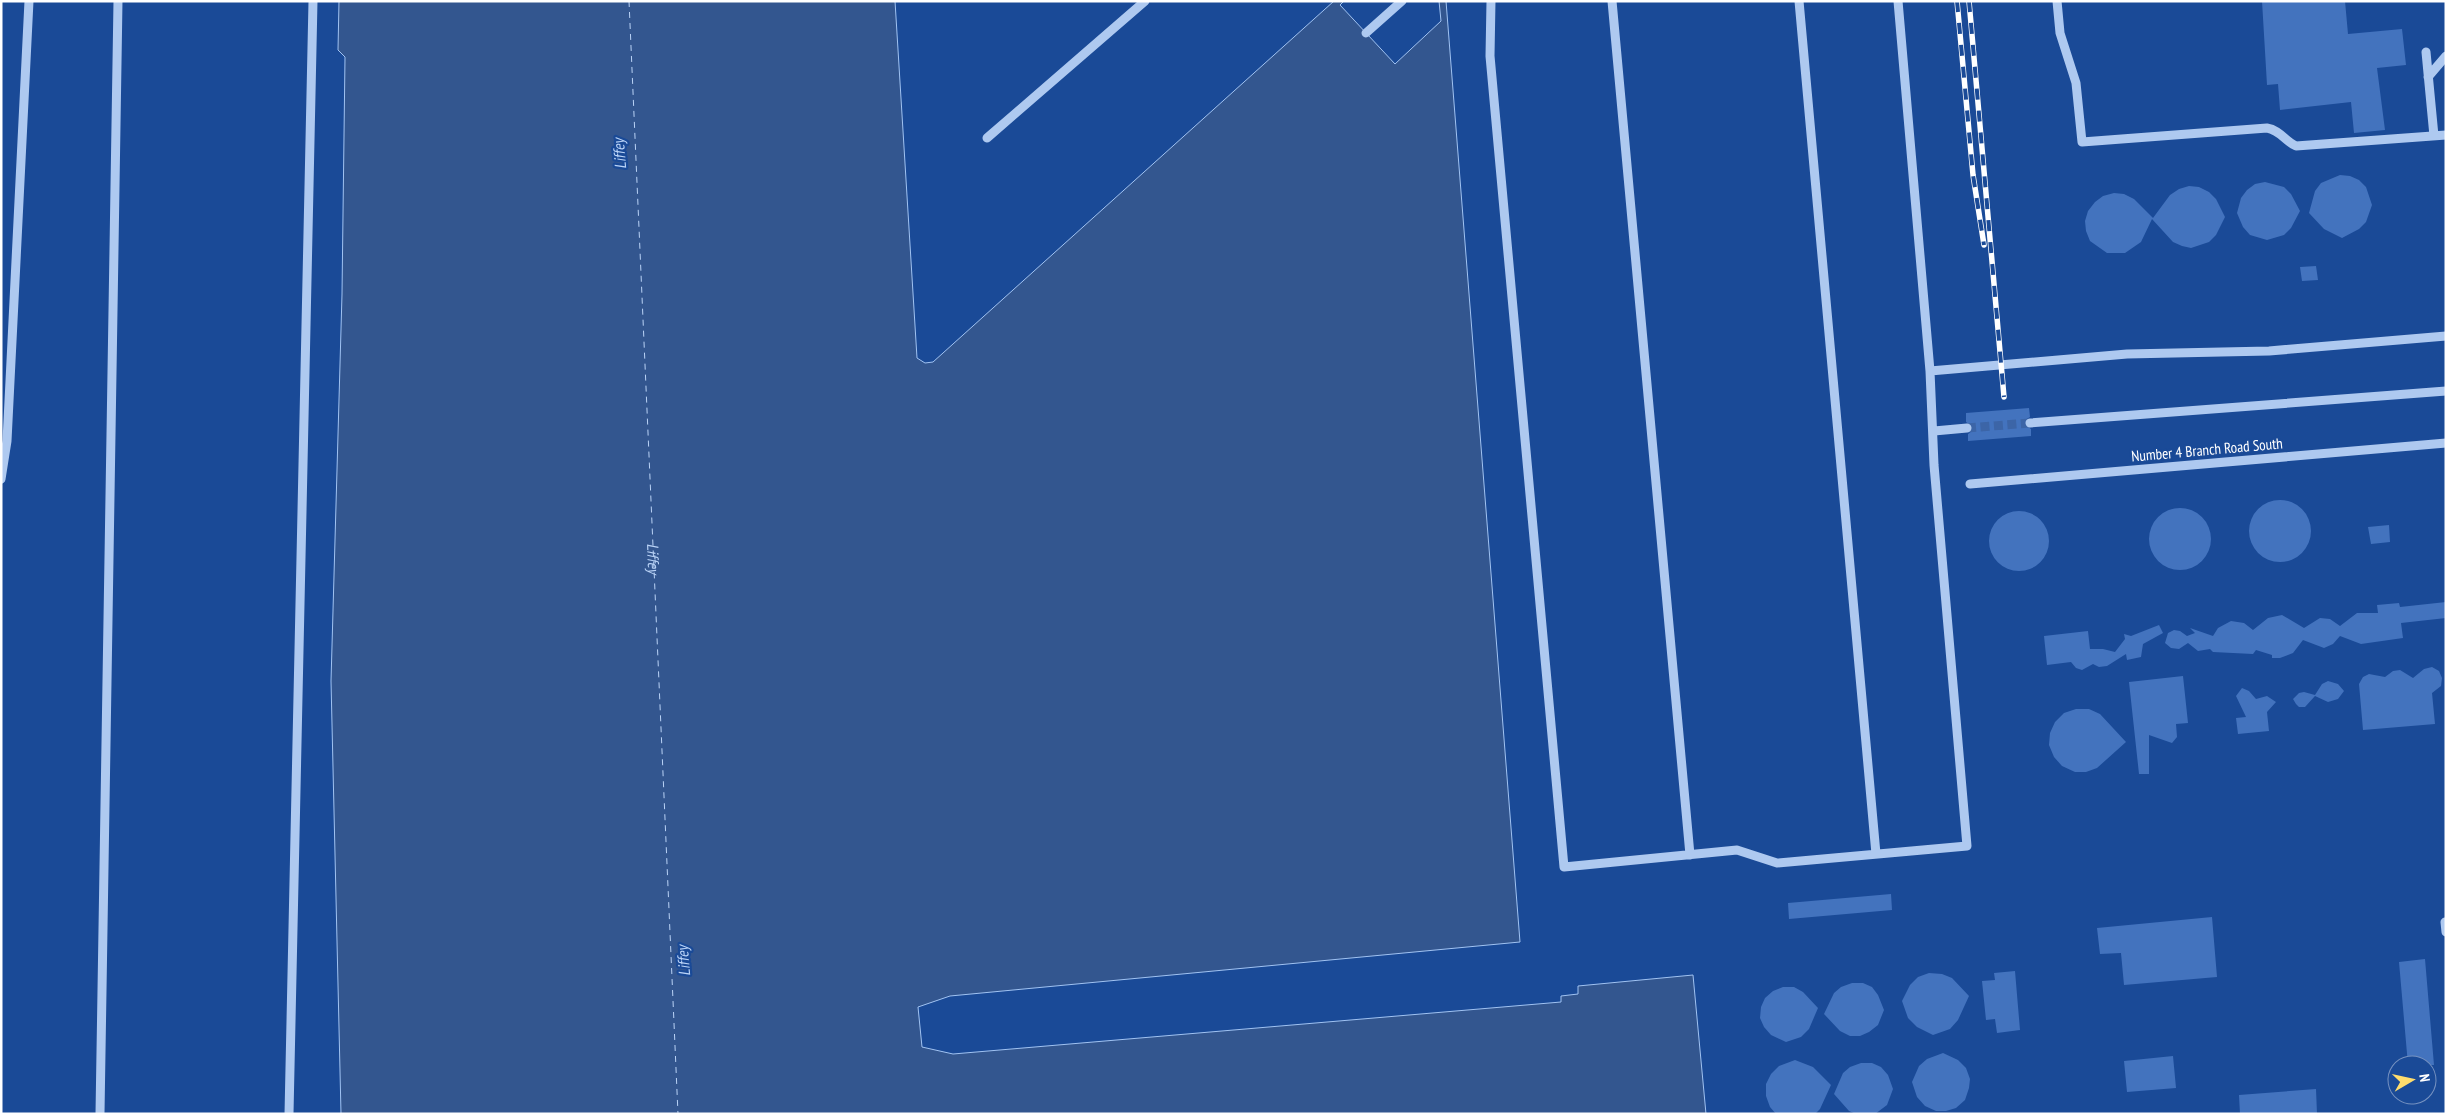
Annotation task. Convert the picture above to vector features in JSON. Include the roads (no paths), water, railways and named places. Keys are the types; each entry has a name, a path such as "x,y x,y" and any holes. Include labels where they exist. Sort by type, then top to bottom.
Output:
{"street":[{"path":"1,479 7,441 29,1"},
{"path":"100,1114 118,1"},
{"path":"289,1114 313,1"},
{"path":"987,138 1145,1"},
{"path":"1366,33 1402,1"},
{"path":"1491,1 1490,56 1564,867 1737,850 1777,863 1967,846 1934,465 1930,371 1898,1"},
{"path":"1612,1 1690,855"},
{"path":"1799,1 1876,854"},
{"path":"2057,1 2060,33 2076,82 2082,142 2267,128 2275,129 2288,142 2296,146 2446,135"},
{"path":"2426,52 2434,136"},
{"path":"2428,77 2446,56"},
{"path":"1930,371 2127,354 2268,350 2446,336"},
{"path":"2030,422 2446,391"},
{"path":"1934,431 1967,428"},
{"name":"Number 4 Branch Road South","path":"1970,484 2446,443"},
{"path":"2445,922 2446,932"}],"water":[{"name":"Liffey","path":"339,1 895,1 917,358 925,363 933,362 1334,1 1344,1 1340,5 1395,64 1441,21 1439,1 1446,1 1520,942 950,996 918,1007 922,1047 953,1054 1561,1002 1561,996 1578,994 1578,986 1693,975 1706,1114 341,1114 331,681 342,294 345,57 338,50"}],"tunnel":[{"path":"1967,428 2030,423"}],"railway":[{"path":"1957,1 1973,175 1984,245"},
{"path":"1969,1 2004,397"}]}
